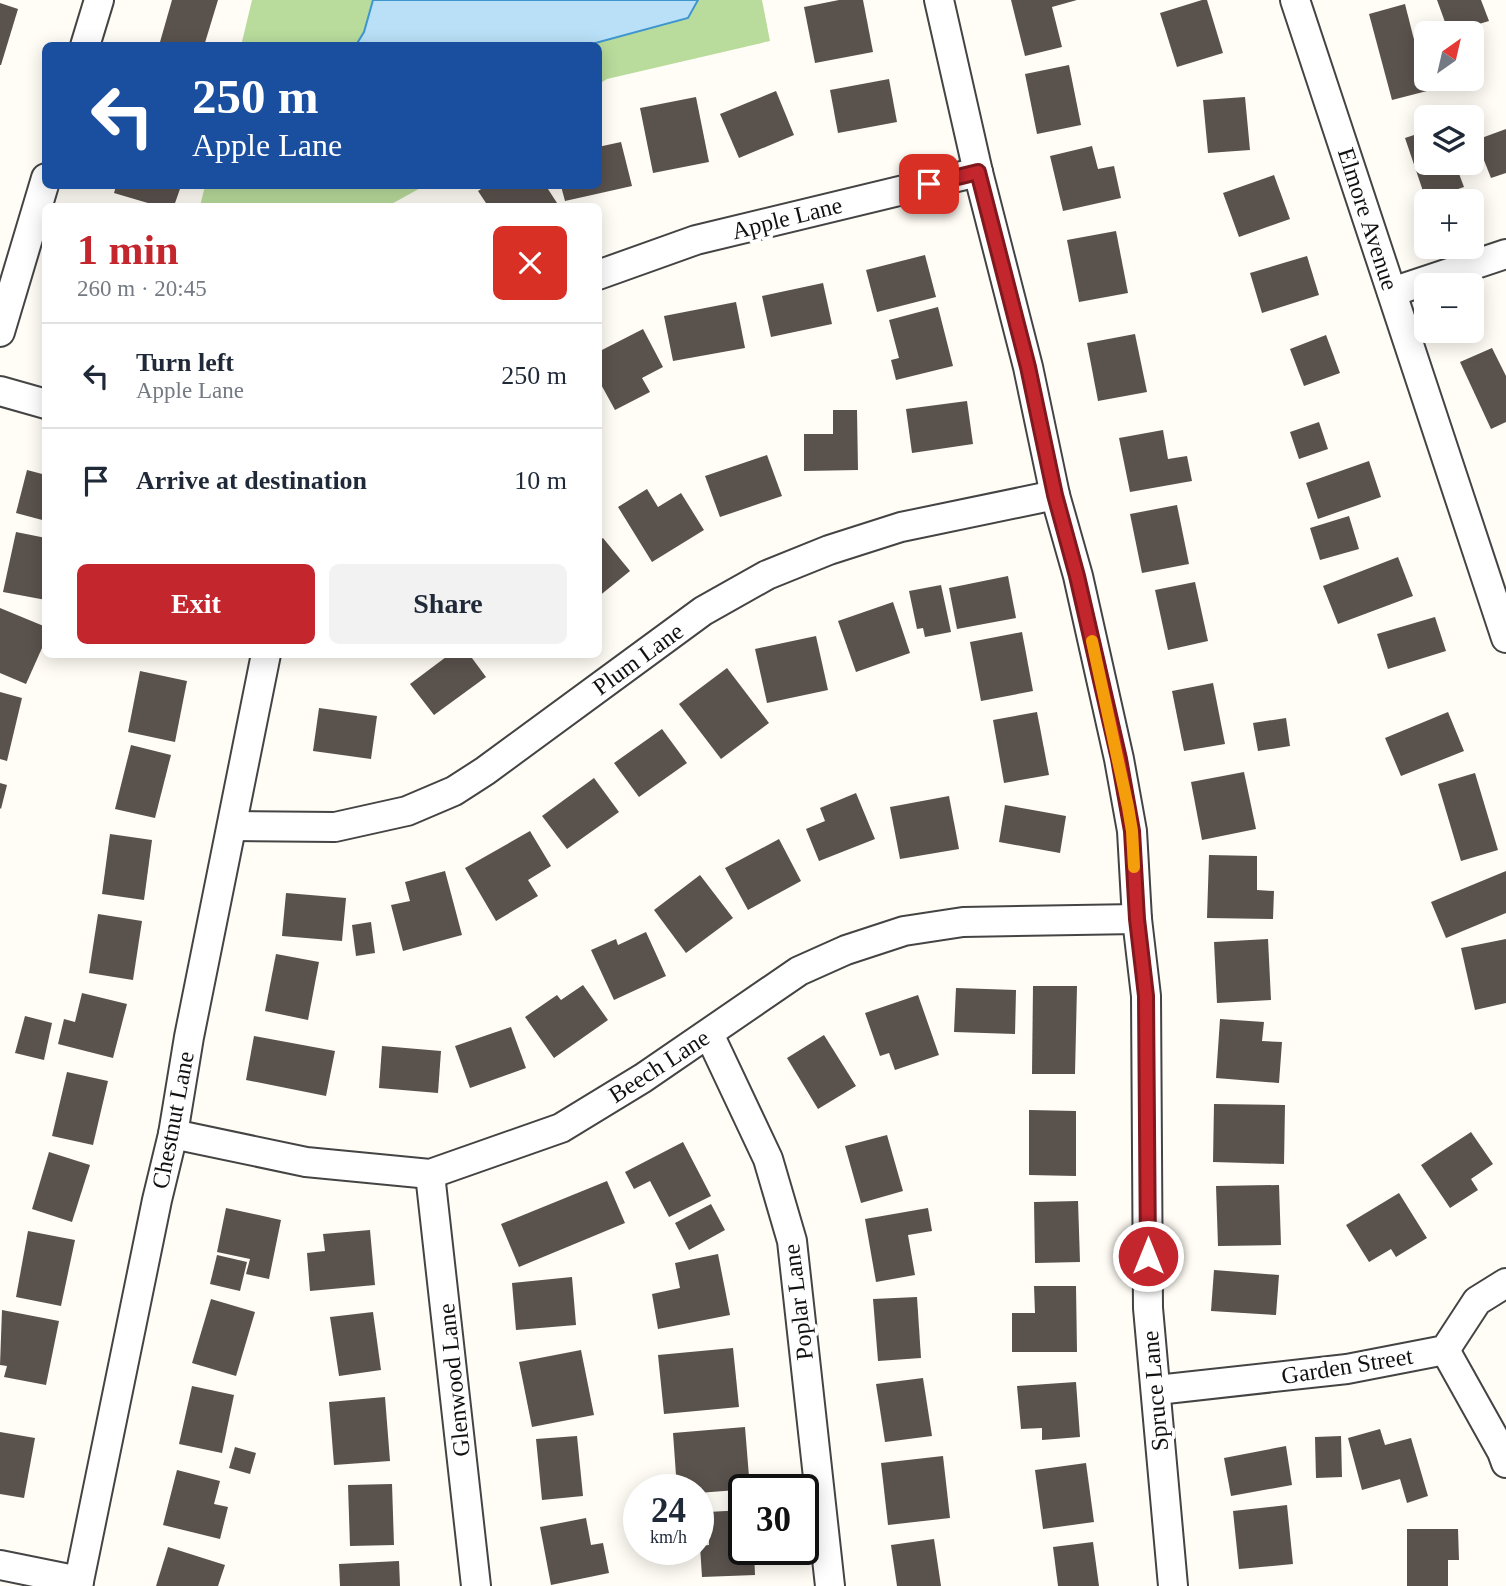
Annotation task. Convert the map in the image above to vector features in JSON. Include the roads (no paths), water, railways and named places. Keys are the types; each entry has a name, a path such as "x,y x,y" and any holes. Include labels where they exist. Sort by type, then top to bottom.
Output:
{"street":[{"path":"86,42 99,0"},
{"name":"Spruce Lane","path":"939,0 978,172 1028,367 1055,495 1077,576 1119,759 1132,831 1137,919 1146,996 1148,1308 1173,1586"},
{"name":"Elmore Avenue","path":"1295,0 1504,623"},
{"name":"Apple Lane","path":"602,274 696,240 978,172"},
{"path":"0,332 43,189"},
{"path":"1392,292 1506,254"},
{"path":"0,391 42,403"},
{"name":"Plum Lane","path":"233,826 335,827 407,811 454,791 485,771 703,611 767,575 829,550 901,527 1055,495"},
{"name":"Chestnut Lane","path":"78,1583 173,1134 189,1037 265,658"},
{"name":"Beech Lane","path":"173,1134 306,1162 430,1174 561,1128 709,1034 799,971 846,950 904,931 963,922 1137,919"},
{"name":"Poplar Lane","path":"709,1034 768,1159 792,1241 830,1586"},
{"name":"Glenwood Lane","path":"430,1174 476,1586"},
{"name":"Garden Street","path":"1157,1390 1346,1369 1445,1350 1477,1301 1506,1283"},
{"path":"1445,1350 1506,1463"},
{"path":"0,1565 78,1583"}],"water":[{"path":"373,0 698,0 688,18 599,42 358,42 364,32"}]}
